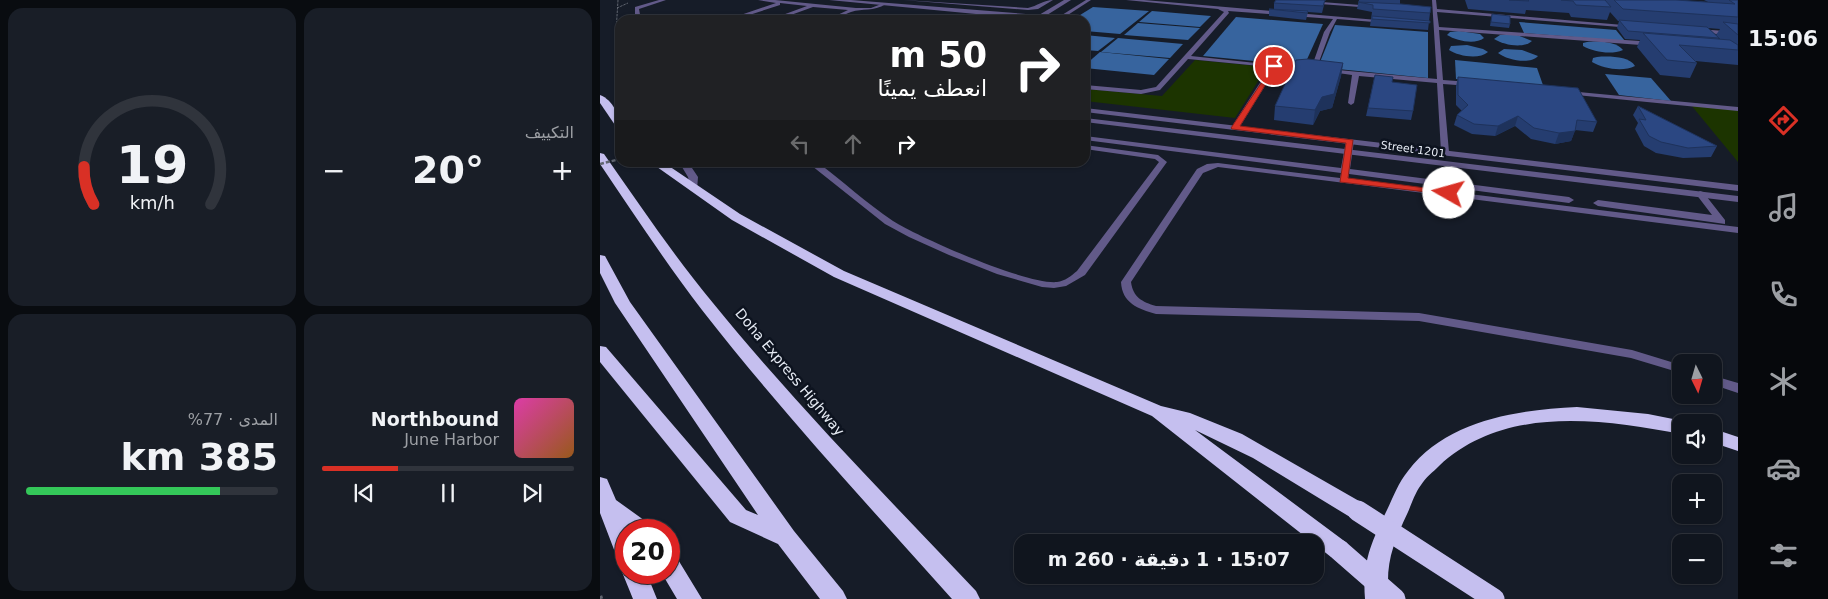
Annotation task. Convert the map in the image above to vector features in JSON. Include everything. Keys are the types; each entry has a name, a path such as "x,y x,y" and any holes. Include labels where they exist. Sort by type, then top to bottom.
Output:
{"highway":[{"path":"600,98 615,119"},
{"name":"Doha Express Highway","path":"600,156 707,305 752,361 813,433 968,599"},
{"path":"662,167 736,217 838,274 1156,411 1181,416 1222,434 1358,511 1494,599"},
{"path":"600,259 623,303 786,538 835,599"},
{"path":"600,351 738,516 786,538"},
{"path":"1156,411 1339,550 1395,599"},
{"path":"1377,599 1374,579 1379,547 1404,494 1417,474 1434,457 1466,436 1508,421 1557,414 1596,414 1672,426"},
{"path":"1722,439 1738,444"},
{"path":"600,485 615,521"},
{"path":"610,507 626,519"},
{"path":"680,583 690,599"},
{"path":"638,584 644,599"}],"street":[{"path":"832,0 1006,15"},
{"path":"862,0 1010,15"},
{"path":"1044,15 1068,0"},
{"name":"Street 1201","path":"1090,111 1738,188"},
{"name":"Street 1201","path":"1090,121 1738,199"},
{"path":"686,167 693,177 694,188"},
{"path":"1675,180 1684,192"}],"lane":[{"path":"638,15 638,8 664,0"},
{"path":"760,0 854,10 872,8 884,4"},
{"path":"905,0 1018,10 1036,8 1051,0"},
{"path":"1066,15 1089,0"},
{"path":"1128,0 1390,22"},
{"path":"1181,4 1187,0"},
{"path":"1434,0 1445,152"},
{"path":"744,15 783,2"},
{"path":"1307,2 1376,7"},
{"path":"786,15 815,5"},
{"path":"1232,9 1238,5"},
{"path":"1090,87 1141,92 1153,91 1160,87 1226,13 1224,9"},
{"path":"842,15 854,10"},
{"path":"1425,11 1635,26"},
{"path":"1314,69 1327,32 1336,17"},
{"path":"1610,18 1615,24"},
{"path":"1427,25 1658,45"},
{"path":"1693,30 1738,34"},
{"path":"1707,33 1713,39"},
{"path":"1188,57 1479,85"},
{"path":"1235,128 1274,66"},
{"path":"1351,104 1356,73"},
{"path":"1559,93 1738,109"},
{"path":"1090,139 1738,230"},
{"path":"1344,175 1350,141"},
{"path":"818,167 900,229 995,268 1053,286 1065,284 1075,279 1164,162 1158,157 1090,149"},
{"path":"1672,367 1599,348 1419,317 1156,310 1142,306 1131,299 1126,291 1126,282 1203,168 1226,165 1344,175 1719,219"},
{"path":"1700,194 1727,228"},
{"path":"1722,383 1738,388"}],"path":[{"path":"617,15 618,0"},
{"path":"600,164 615,160"}],"green space":[{"path":"1195,60 1267,67 1235,118 1090,102 1090,89 1162,96"},
{"path":"1691,105 1738,110 1738,162"}],"water":[{"path":"1093,7 1149,11 1120,34 1090,31 1090,15 1080,15"},
{"path":"1152,11 1211,16 1200,27 1139,22"},
{"path":"1236,17 1323,24 1304,66 1203,56"},
{"path":"1519,22 1616,30 1625,41 1524,33"},
{"path":"1138,23 1200,28 1188,40 1124,35"},
{"path":"1335,25 1428,32 1428,78 1318,67"},
{"path":"1459,31 1480,34 1484,38 1476,41 1466,41 1447,35 1450,32"},
{"path":"1500,35 1517,35 1532,41 1524,45 1508,44 1494,39"},
{"path":"1090,36 1115,38 1098,51 1090,50"},
{"path":"1118,38 1183,44 1170,58 1101,52"},
{"path":"1583,43 1611,43 1623,50 1608,53 1592,50 1583,46"},
{"path":"1467,45 1488,52 1479,56 1469,56 1449,50 1451,46"},
{"path":"1504,49 1522,50 1538,56 1524,61 1513,59 1498,53"},
{"path":"1100,52 1169,59 1154,75 1090,69 1090,61"},
{"path":"1593,58 1623,58 1635,66 1625,69 1608,68 1592,62"},
{"path":"1455,60 1537,68 1544,88 1456,79"},
{"path":"1605,74 1651,78 1671,101 1619,95"}],"building":[{"path":"1276,0 1325,0 1323,6 1274,3"},
{"path":"1561,0 1605,0 1611,7 1576,5 1573,1"},
{"path":"1614,0 1676,0 1735,4 1729,0 1738,0 1738,17 1623,9"},
{"path":"1358,2 1431,7 1430,13 1373,9 1373,5"},
{"path":"1269,9 1308,11 1307,13"},
{"path":"1492,14 1510,16 1510,24 1491,22"},
{"path":"1372,16 1430,21 1430,23 1372,19"},
{"path":"1619,20 1707,27 1719,38 1628,31"},
{"path":"1723,22 1738,24 1738,35"},
{"path":"1643,33 1730,40 1738,45 1738,50 1679,45 1697,63 1667,60"},
{"path":"1308,59 1343,63 1334,94 1322,97 1315,110 1275,106 1296,60"},
{"path":"1375,75 1393,77 1392,82 1417,85 1413,111 1368,108"},
{"path":"1458,77 1578,88 1597,122 1577,120 1575,131 1559,133 1534,128 1518,116 1498,126 1474,124 1457,115 1468,105 1458,95"},
{"path":"1638,106 1717,146 1688,148 1661,142 1649,136 1639,119 1646,120"}],"route":[{"path":"1274,66 1235,128 1350,141 1344,180 1449,193"}]}
